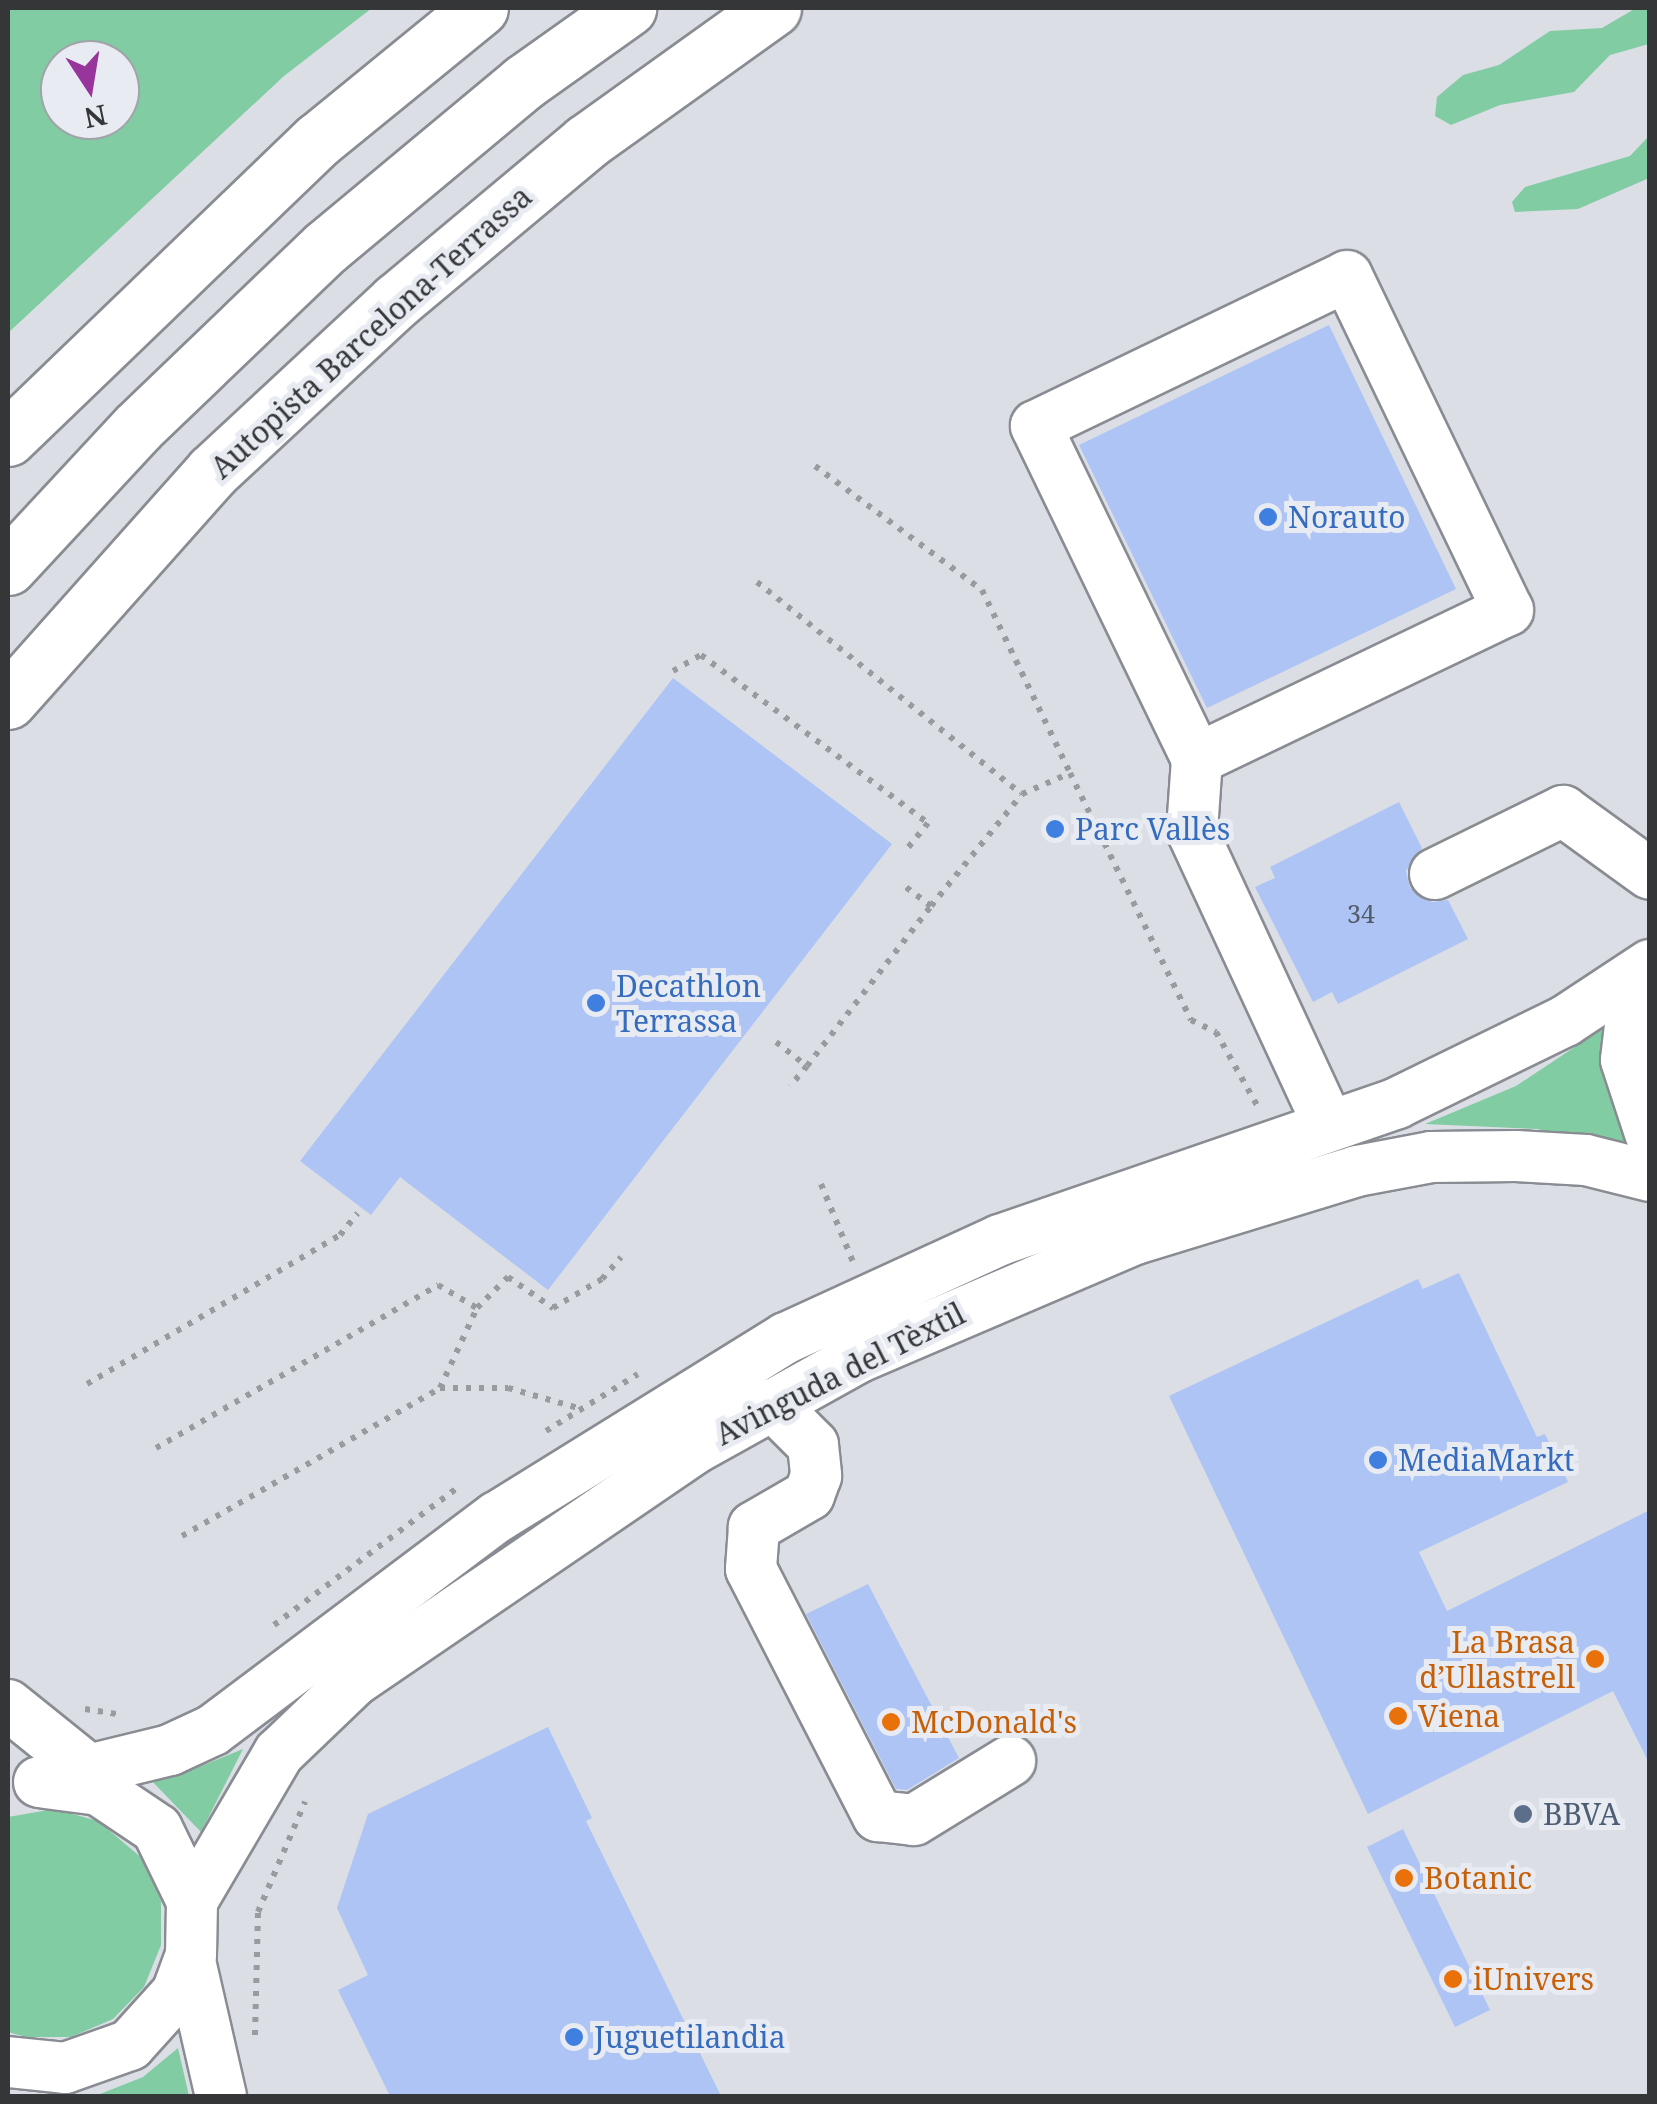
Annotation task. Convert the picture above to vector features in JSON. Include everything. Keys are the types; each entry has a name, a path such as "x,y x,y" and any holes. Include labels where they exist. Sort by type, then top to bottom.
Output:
{"highway":[{"path":"8,438 318,140 480,8"},
{"path":"8,567 138,427 326,248 524,82 628,8"},
{"name":"Autopista Barcelona-Terrassa","path":"8,700 213,471 396,301 586,142 773,8"},
{"path":"8,402 220,193 318,140"}],"street":[{"path":"1197,759 1508,610 1347,276 1036,426 1197,759 1192,830 1328,1124"},
{"path":"1435,874 1563,811 1650,874"},
{"path":"1650,968 1632,1008 1626,1060 1650,1133"},
{"name":"Avinguda del Tèxtil","path":"47,1770 196,1737 497,1517 786,1338 1000,1240 1467,1072 1565,1022 1650,968"},
{"name":"Avinguda del Tèxtil","path":"192,1901 279,1753 354,1681 519,1563 772,1404 946,1316 1135,1239 1340,1175 1432,1158 1516,1156 1586,1160 1650,1176"},
{"path":"772,1404 813,1445 816,1476 809,1495 754,1528 751,1569 878,1816 914,1820 1010,1761"},
{"path":"8,1705 47,1770 126,1802 157,1828 192,1901 190,1961 221,2096"},
{"path":"8,2065 65,2068 130,2045 157,2022 190,1961"},
{"path":"8,2065 45,2096"}],"path":[{"path":"815,466 982,590 1191,1020 1216,1032 1265,1118"},
{"path":"757,582 1022,794"},
{"path":"673,671 701,654 928,823 906,850"},
{"path":"790,1086 1022,794 1070,772"},
{"path":"901,884 931,906"},
{"path":"776,1042 807,1066"},
{"path":"87,1384 340,1235 358,1213"},
{"path":"440,1388 477,1308 508,1278 553,1308 602,1279 620,1258"},
{"path":"156,1448 438,1285 477,1308"},
{"path":"182,1536 440,1388 532,1392 590,1414"}],"green space":[{"path":"8,8 372,8 284,76 8,333"},
{"path":"1636,8 1649,8 1649,44 1610,55 1574,92 1500,105 1451,125 1435,116 1437,97 1463,75 1499,65 1550,31 1602,28"},
{"path":"1649,136 1649,178 1578,209 1515,212 1512,202 1525,187 1630,156"},
{"path":"1614,1021 1637,1150 1537,1129 1425,1124 1516,1086"},
{"path":"243,1749 201,1832 148,1777 194,1769"},
{"path":"54,1809 98,1821 143,1859 161,1901 161,1945 144,1987 113,2019 71,2037 26,2037 8,2032 8,1817"},
{"path":"178,2048 189,2096 95,2096 143,2077"}],"building":[{"name":"Norauto","path":"1329,325 1456,589 1207,708 1079,445"},
{"name":"Decathlon Terrassa","path":"673,678 892,844 548,1290 400,1177 371,1215 300,1161"},
{"path":"1399,802 1422,848 1406,871 1410,888 1432,902 1448,900 1468,939 1338,1004 1332,992 1313,1002 1255,887 1275,878 1270,867"},
{"path":"1459,1273 1537,1437 1545,1434 1568,1482 1419,1552 1447,1611 1650,1510 1650,1765 1613,1691 1368,1814 1169,1396 1418,1279 1423,1289"},
{"name":"McDonald's","path":"868,1584 959,1758 907,1790 896,1789 806,1614"},
{"path":"548,1727 592,1818 586,1821 721,2096 390,2096 338,1990 368,1975 337,1908 368,1814"},
{"path":"1403,1829 1490,2010 1455,2027 1367,1847"}],"place":[{"name":"Norauto","path":"1268,517"},
{"name":"Parc Vallès","path":"1055,829"},
{"name":"Decathlon Terrassa","path":"596,1003"},
{"name":"MediaMarkt","path":"1378,1460"},
{"name":"La Brasa d’Ullastrell","path":"1595,1659"},
{"name":"Viena","path":"1398,1716"},
{"name":"McDonald's","path":"891,1722"},
{"name":"BBVA","path":"1523,1814"},
{"name":"Botanic","path":"1404,1878"},
{"name":"iUnivers","path":"1453,1979"},
{"name":"Juguetilandia","path":"574,2037"}]}
